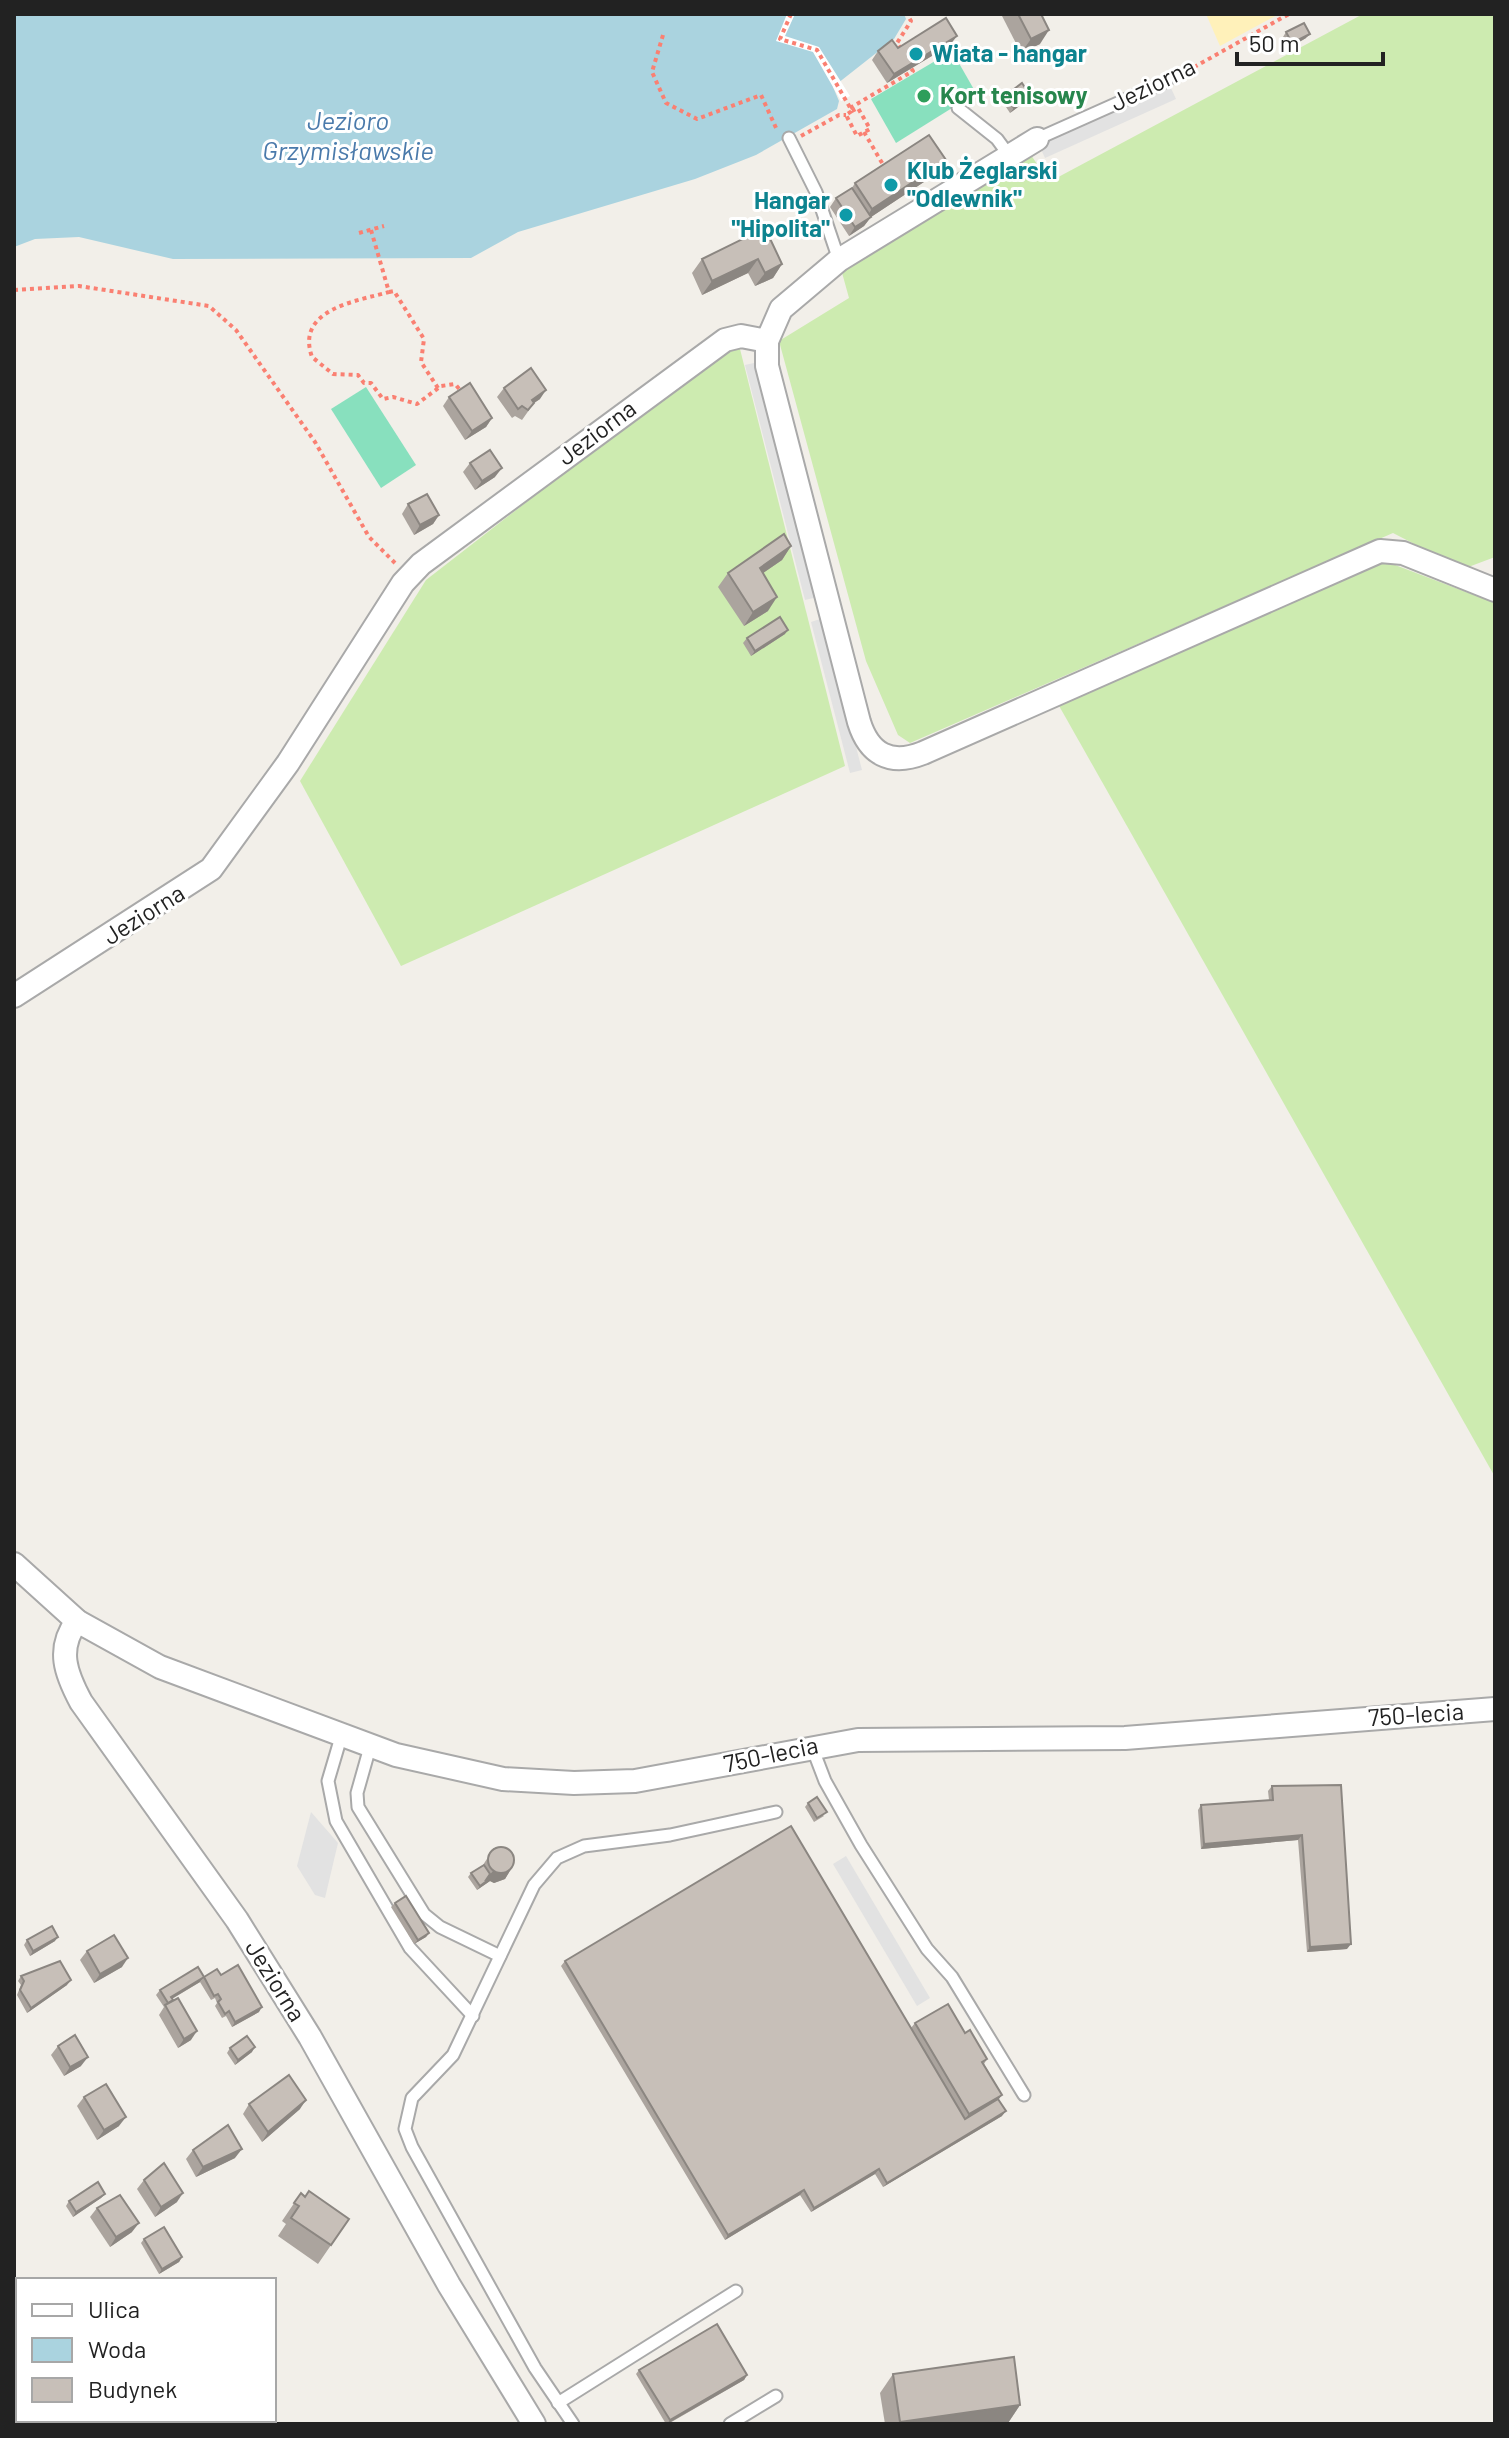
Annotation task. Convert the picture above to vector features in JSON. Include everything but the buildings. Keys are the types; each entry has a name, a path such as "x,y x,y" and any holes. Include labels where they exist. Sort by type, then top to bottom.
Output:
{"street":[{"name":"Jeziorna","path":"14,996 211,869 288,763 410,573 725,340 741,336 767,341 781,309 839,260 1037,139"},
{"path":"767,341 767,366 859,722 866,741 881,756 893,759 913,757 1380,551 1403,553 1495,590"},
{"path":"14,1564 77,1621"},
{"name":"Jeziorna","path":"77,1621 67,1635 64,1653 68,1675 81,1702 210,1878 253,1946 310,2037 449,2285 534,2424"},
{"name":"750-lecia","path":"77,1621 160,1667 370,1747 481,1776 574,1783 635,1781 812,1746 890,1739 1125,1738 1495,1709"}],"lane":[{"name":"Jeziorna","path":"1037,139 1167,81"},
{"path":"958,108 1001,143 1008,154"},
{"path":"789,140 816,192 839,260"},
{"path":"341,1737 328,1781 336,1821 410,1948 473,2016"},
{"path":"812,1746 825,1781 861,1845 927,1949 952,1977 1024,2095"},
{"path":"370,1747 357,1793 358,1807 415,1903 440,1927 500,1956"},
{"path":"573,2424 527,2355 412,2147 405,2129 412,2098 448,2064 545,1869 571,1850 776,1812"},
{"path":"558,2403 736,2291"},
{"path":"730,2424 776,2396"}],"path":[{"path":"791,14 780,39 817,50 851,110"},
{"path":"902,51 897,43 911,21 907,14"},
{"name":"Jeziorna","path":"1167,81 1289,14"},
{"path":"663,35 652,72 666,103 697,119 762,97 777,131"},
{"path":"789,140 839,115 846,115 913,71 911,68"},
{"path":"846,115 857,136 870,129 858,108 851,110"},
{"path":"864,132 886,170"},
{"path":"359,233 384,226"},
{"path":"371,230 389,292"},
{"path":"14,290 79,286 209,306 236,330 315,442 376,548 410,573"},
{"path":"438,388 421,362 424,339 394,291 339,306 323,315 311,334 312,357 333,374 358,375 364,383 371,383 383,399 399,397 417,404 438,388 455,384 460,392 466,388 468,391"}],"green space":[{"path":"1363,14 1495,14 1495,557 1463,569 1393,533 910,743 898,735 866,661 779,341 849,298 841,269 1029,152 1049,182"},
{"name":"Kort tenisowy","path":"952,51 976,93 896,143 871,99"},
{"path":"725,348 740,349 845,766 401,966 300,781 426,580"},
{"path":"366,387 416,465 381,488 331,409"},
{"path":"1382,560 1495,603 1495,1477 1058,704"}],"sand":[{"path":"1206,14 1279,14 1220,46"}],"shaded area":[{"path":"1170,86 1176,99 1045,158 1039,145"},
{"path":"758,362 818,597 805,600 745,365"},
{"path":"823,618 862,770 850,773 811,622"},
{"path":"311,1812 338,1843 325,1898 315,1895 297,1866"},
{"path":"846,1856 930,1998 917,2006 833,1864"}],"water":[{"name":"Jezioro Grzymisławskie","path":"14,14 904,14 906,19 894,39 833,87 839,101 837,109 756,155 695,179 518,232 471,258 173,259 79,237 35,239 14,247"}],"pier":[{"path":"787,14 795,14 785,36 819,47 850,96 841,101 813,52 776,41"}],"place":[{"name":"Wiata - hangar","path":"916,54"},
{"name":"Kort tenisowy","path":"924,96"},
{"name":"Klub Żeglarski \"Odlewnik\"","path":"891,185"},
{"name":"Hangar \"Hipolita\"","path":"846,215"}]}
